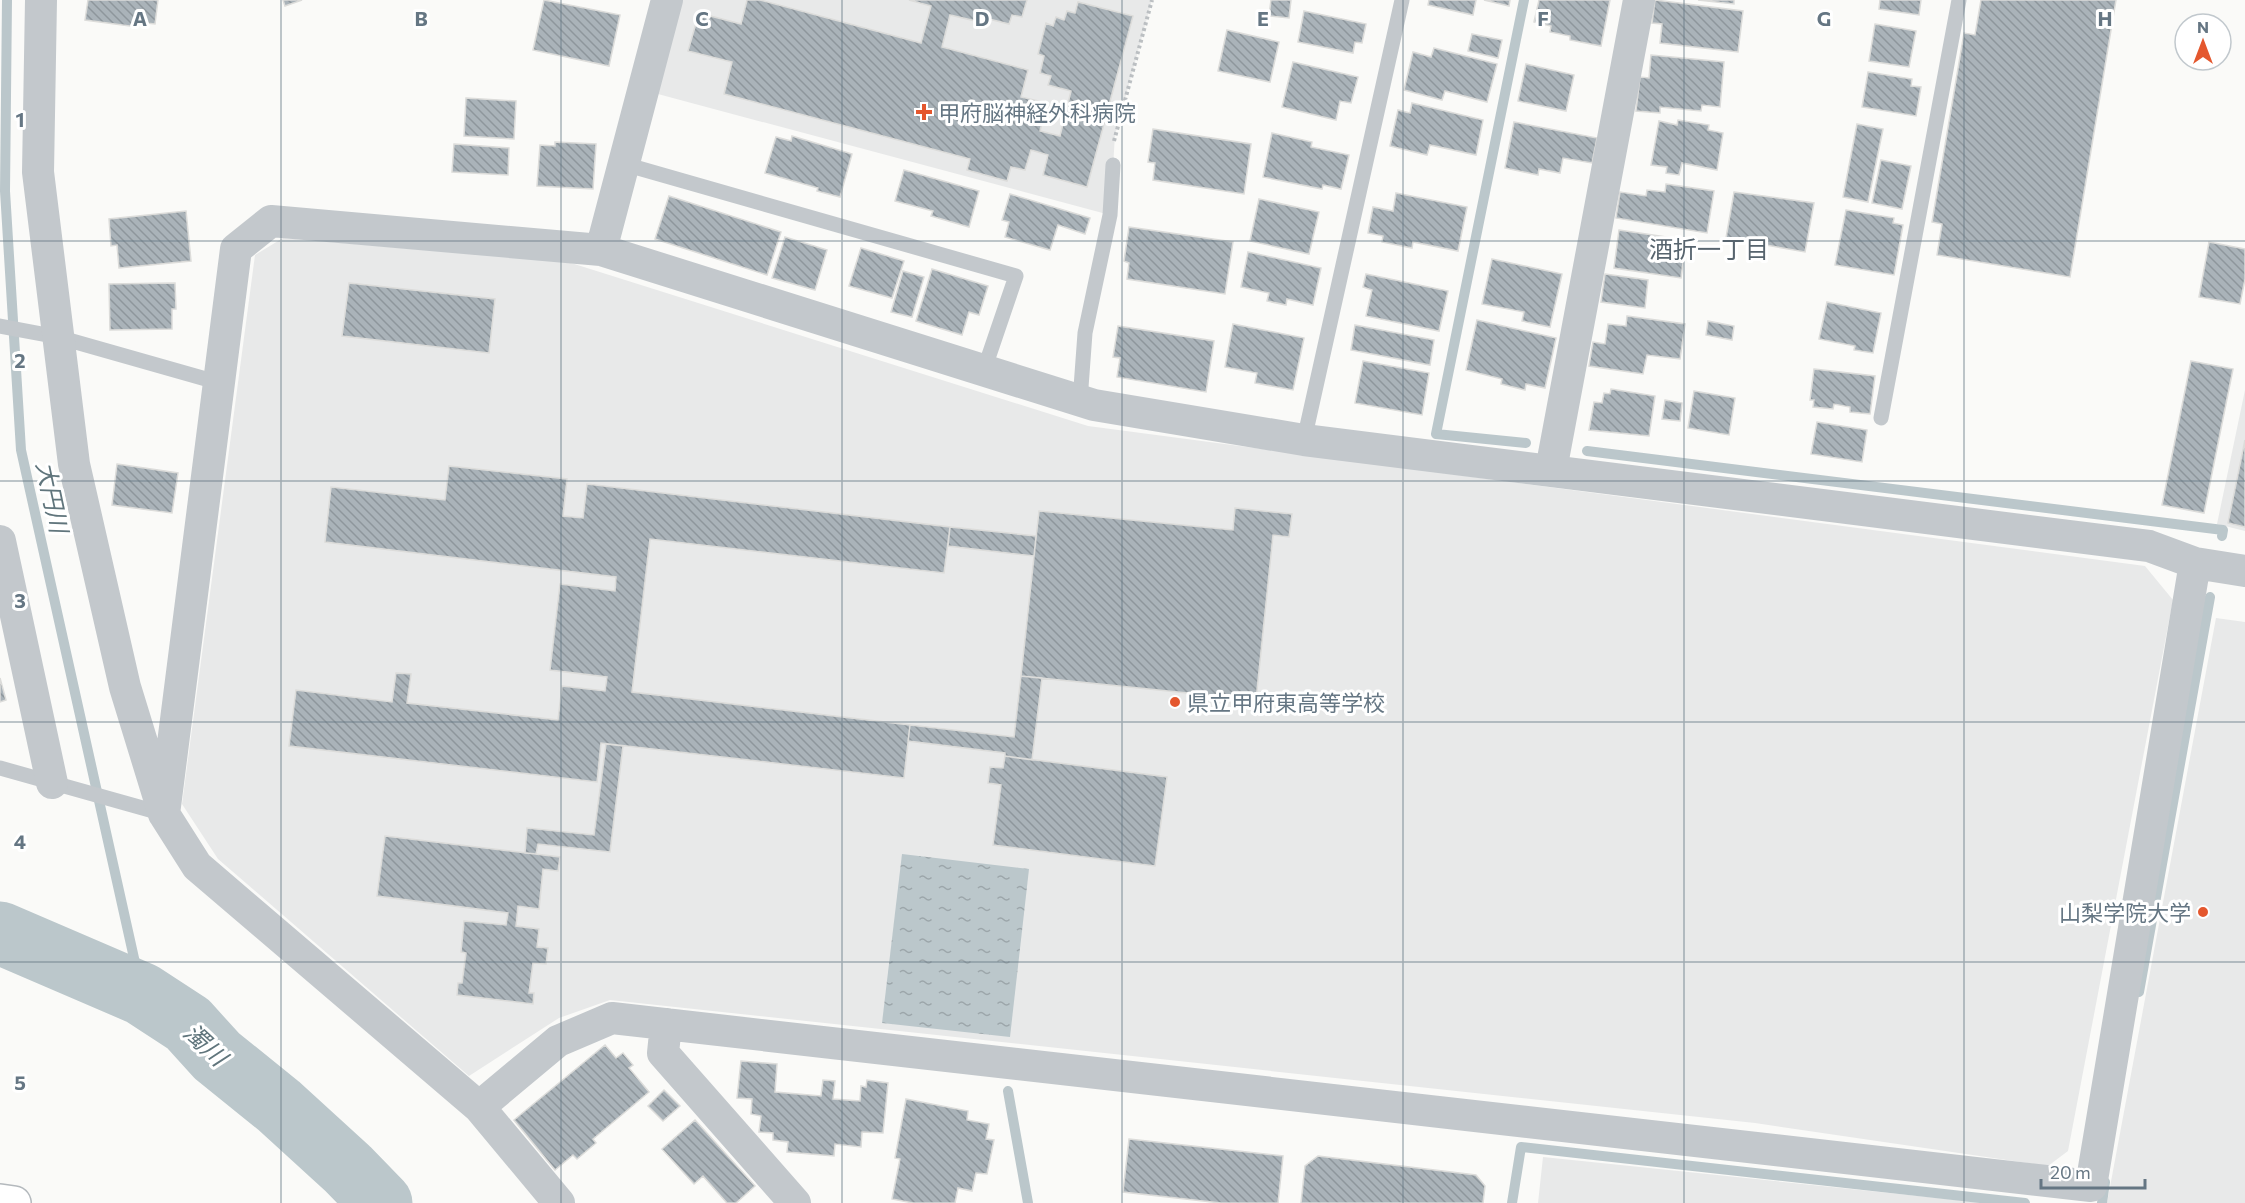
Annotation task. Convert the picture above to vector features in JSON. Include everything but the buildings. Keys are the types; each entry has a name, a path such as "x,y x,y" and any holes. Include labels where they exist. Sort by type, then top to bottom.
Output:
{"highway":[{"path":"0,1200 14,1203"}],"street":[{"path":"41,0 38,172 48,335 74,464 124,687 164,814 198,866 479,1107 559,1203"},
{"path":"601,250 667,0"},
{"path":"1551,470 1639,0"},
{"path":"164,814 236,249 271,221 601,250 1080,401 1304,440 2150,546 2195,563 2245,571"},
{"path":"0,541 62,786"},
{"path":"479,1107 558,1041 612,1017 2091,1186 2195,563"},
{"path":"666,1024 663,1053 795,1203"}],"lane":[{"path":"1304,440 1402,0"},
{"path":"1881,418 1959,0"},
{"path":"624,164 1016,276 984,370"},
{"path":"1080,401 1085,333 1110,215 1113,165"},
{"path":"0,326 48,335 220,382"},
{"path":"0,768 164,814"}],"path":[{"path":"1113,165 1115,135 1152,0"}],"shaded area":[{"name":"甲府脳神経外科病院","path":"667,0 1152,0 1115,135 1110,215 643,90"},
{"name":"県立甲府東高等学校","path":"283,238 568,262 1088,426 2145,566 2173,600 2068,1151 2048,1166 1755,1123 610,1000 559,1018 469,1076 218,859 182,804 255,255"},
{"path":"2245,390 2245,531 2217,524"},
{"name":"山梨学院大学","path":"2216,618 2245,622 2245,1203 2107,1203"},
{"path":"1543,1157 1986,1203 1538,1203"}],"water":[{"path":"902,854 1029,869 1010,1037 882,1023"}],"waterway":[{"name":"大円川","path":"7,0 5,191 21,450 142,994"},
{"path":"1524,0 1436,434 1526,443"},
{"path":"1587,451 2223,530 2222,536"},
{"path":"2139,992 2210,597"},
{"name":"濁川","path":"0,933 142,994 188,1024 217,1056 279,1106 348,1169 381,1203"},
{"path":"1008,1091 1028,1203"},
{"path":"1512,1203 1521,1147 2025,1203"},
{"path":"2102,1203 2105,1182"}],"place":[{"name":"甲府脳神経外科病院","path":"924,112"},
{"name":"県立甲府東高等学校","path":"1175,702"},
{"name":"山梨学院大学","path":"2203,912"}],"district":[{"name":"酒折一丁目","path":"1709,248"}]}
